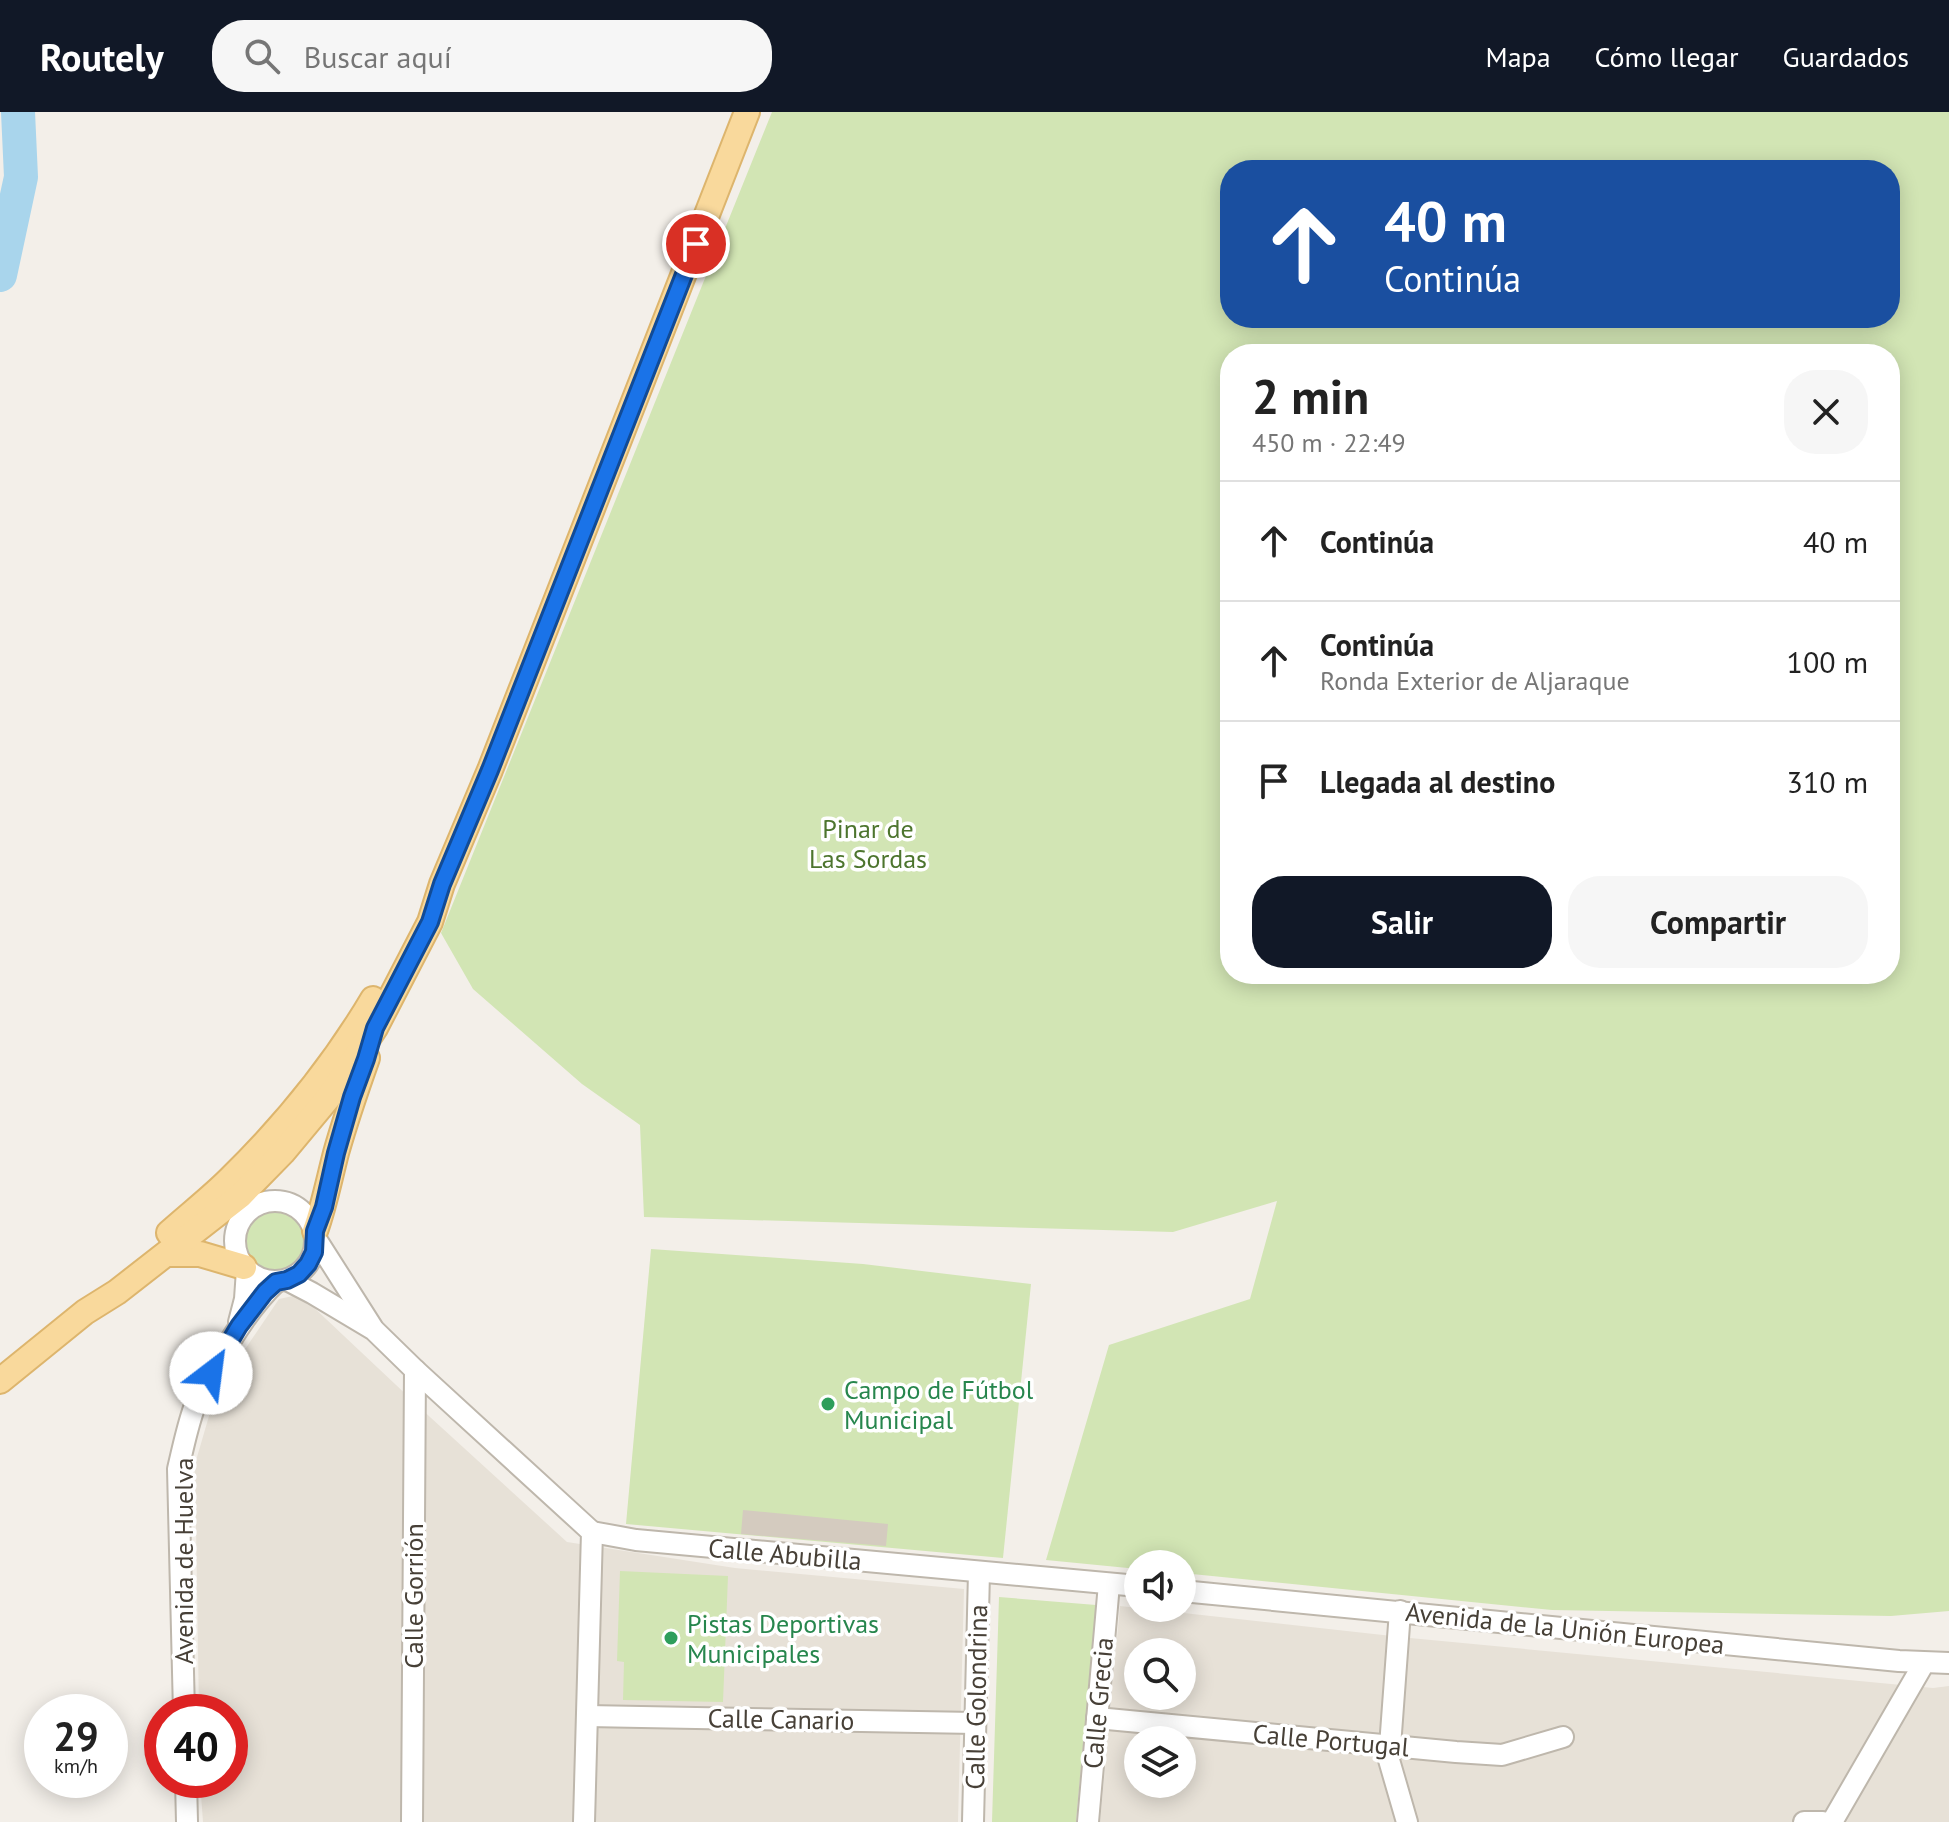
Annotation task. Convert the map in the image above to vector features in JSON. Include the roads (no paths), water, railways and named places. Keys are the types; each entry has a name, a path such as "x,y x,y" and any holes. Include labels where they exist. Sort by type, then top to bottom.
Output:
{"main road":[{"path":"0,1381 85,1312 244,1203 328,1098 375,1028 430,922 442,884 490,770 747,112"},
{"path":"85,1312 112,1283 230,1179 284,1122 362,1017 442,884"},
{"path":"315,1235 352,1097 375,1028"},
{"path":"244,1203 247,1177 276,1146 284,1122"},
{"path":"192,1213 233,1195 244,1203"},
{"path":"167,1254 200,1254 245,1269"}],"street":[{"path":"374,1330 303,1211 281,1200 244,1203 234,1244 245,1269 255,1276 281,1281 312,1293 374,1330 592,1532 584,1822"},
{"path":"281,1281 299,1274 308,1264 314,1252 315,1235"},
{"name":"Avenida de Huelva","path":"239,1326 245,1299 245,1269"},
{"name":"Avenida de Huelva","path":"184,1694 178,1469 186,1434 195,1404 239,1326 265,1292 281,1281"},
{"name":"Calle Gorrión","path":"412,1822 415,1370"},
{"name":"Calle Abubilla","path":"592,1532 636,1540 979,1572"},
{"path":"979,1572 1124,1585"},
{"name":"Calle Golondrina","path":"973,1822 979,1572"},
{"name":"Calle Grecia","path":"1088,1822 1109,1584"},
{"name":"Avenida de la Unión Europea","path":"1196,1592 1655,1638 1949,1663"},
{"path":"1400,1611 1389,1760 1407,1822"},
{"path":"1832,1822 1924,1663"},
{"name":"Calle Canario","path":"587,1716 975,1723"},
{"name":"Calle Portugal","path":"1097,1718 1502,1755 1563,1737"},
{"path":"186,1798 187,1822"},
{"path":"1804,1822 1823,1822"}],"waterway":[{"path":"0,275 21,177 18,112"}],"place":[{"name":"Campo de Fútbol Municipal","path":"828,1404"},
{"name":"Pistas Deportivas Municipales","path":"671,1638"}],"park label":[{"name":"Pinar de Las Sordas","path":"868,843"}]}
